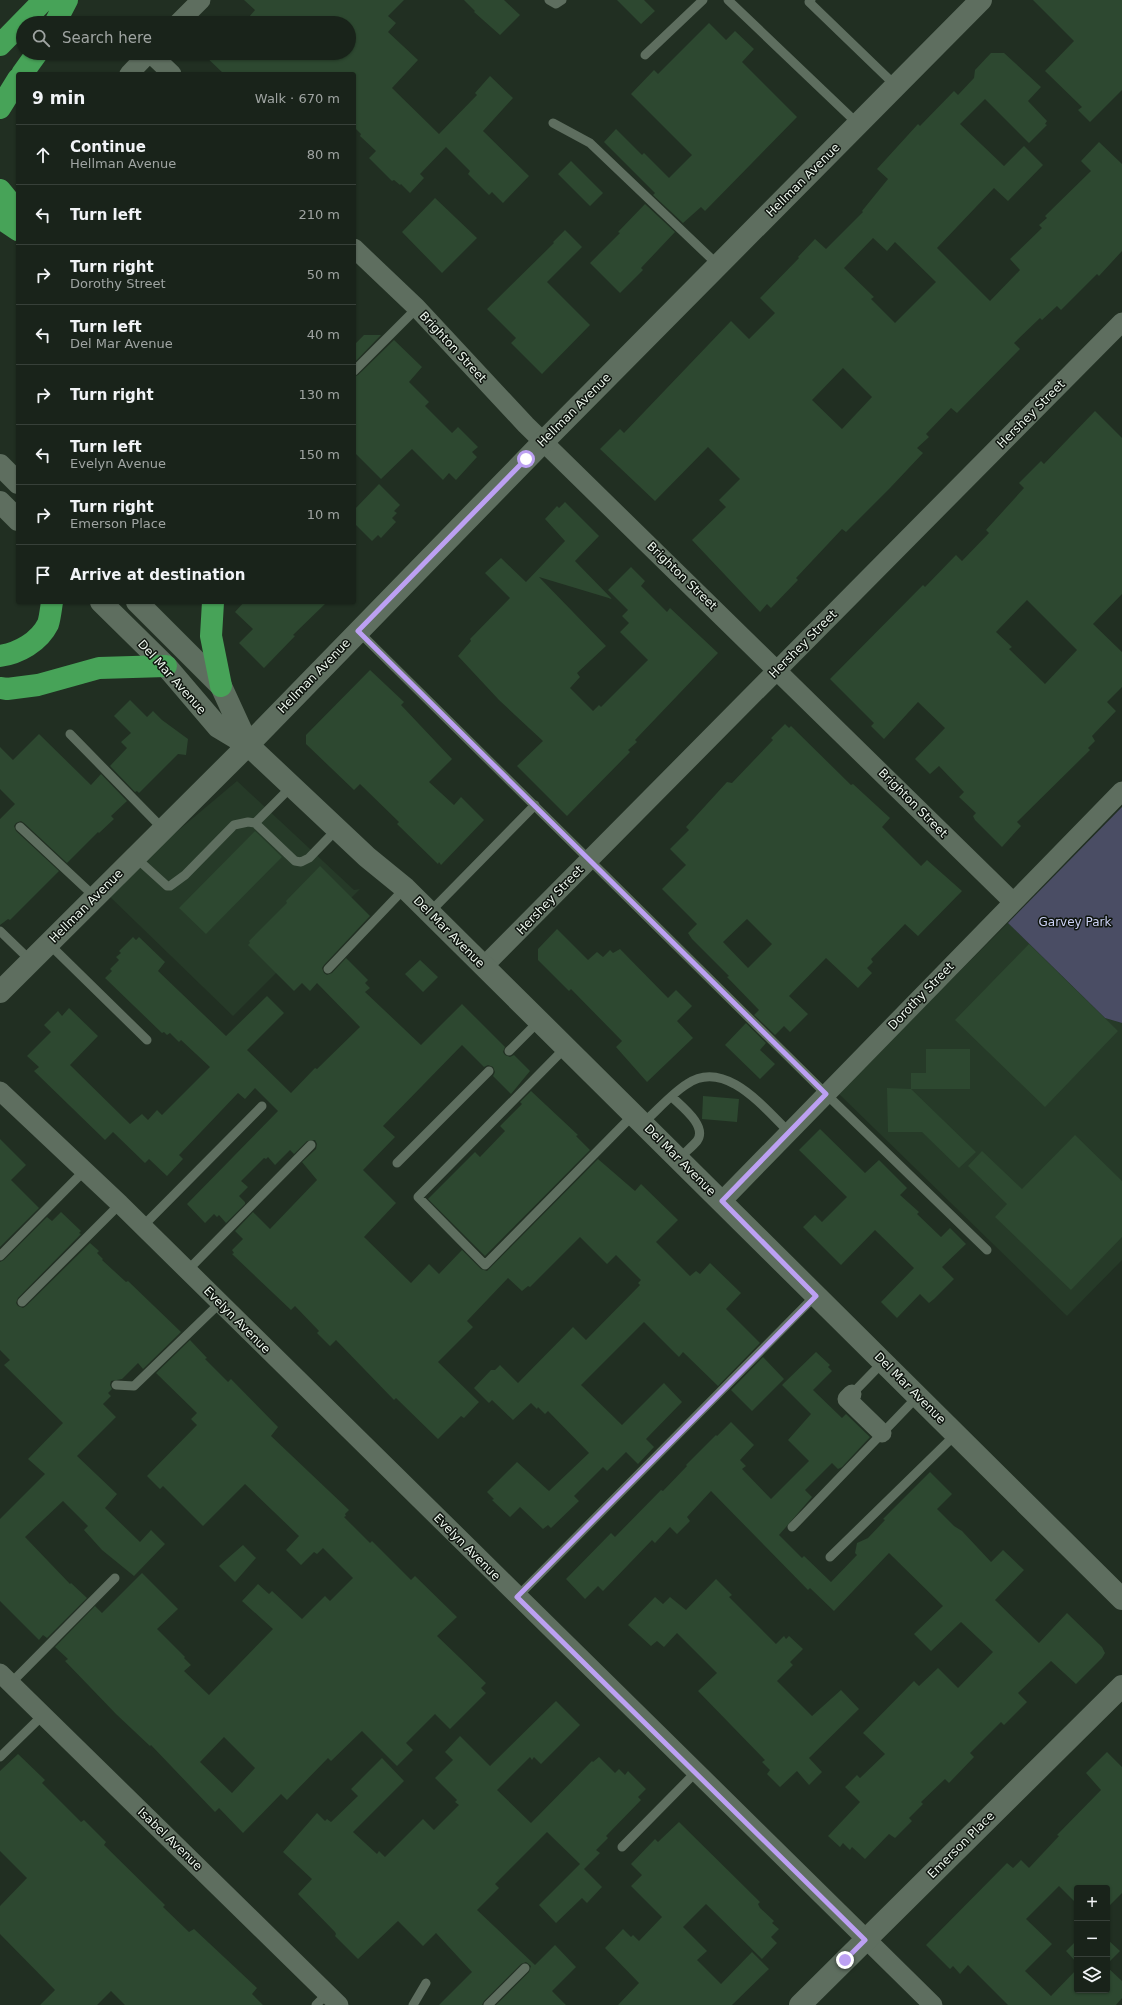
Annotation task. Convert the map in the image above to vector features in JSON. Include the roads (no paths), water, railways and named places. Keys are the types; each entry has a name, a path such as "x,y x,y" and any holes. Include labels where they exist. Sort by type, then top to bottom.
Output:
{"highway":[{"path":"29,16 44,0"},
{"path":"59,16 67,0"},
{"path":"0,46 16,29"},
{"path":"23,72 32,60"},
{"path":"0,108 16,82"},
{"path":"0,190 16,210"},
{"path":"0,218 16,229"},
{"path":"0,656 10,654 32,644 48,624 52,604"},
{"path":"213,604 211,636 222,686"},
{"path":"0,688 7,689 38,684 99,668 166,666"}],"street":[{"path":"185,16 201,0"},
{"name":"Hellman Avenue","path":"0,992 248,745 543,442 981,0"},
{"path":"131,72 143,60"},
{"path":"157,60 170,72"},
{"name":"Brighton Street","path":"356,250 417,308 543,442 1012,901"},
{"name":"Hershey Street","path":"484,966 1122,322"},
{"path":"0,465 16,481"},
{"path":"0,502 16,518"},
{"name":"Del Mar Avenue","path":"103,604 166,666 218,727 248,745 367,857 405,888 430,912 1122,1599"},
{"name":"Del Mar Avenue","path":"139,604 222,686 248,745"},
{"name":"Dorothy Street","path":"722,1201 1012,901 1122,790"},
{"name":"Evelyn Avenue","path":"0,1091 120,1204 865,1940 933,2005"},
{"path":"852,1394 847,1399 882,1433"},
{"name":"Isabel Avenue","path":"5,1679 43,1715 328,2001"},
{"name":"Emerson Place","path":"800,2005 1122,1686"}],"lane":[{"path":"549,0 556,4 562,0"},
{"path":"645,55 703,0"},
{"path":"728,0 858,124"},
{"path":"811,0 809,2 896,86"},
{"path":"553,123 590,143 718,265"},
{"path":"356,369 417,308"},
{"path":"358,631 535,804 826,1094 987,1250"},
{"path":"70,734 164,829"},
{"path":"255,823 291,787"},
{"path":"430,912 535,804"},
{"path":"135,857 167,886 170,886 185,875 234,825 248,822 255,823 295,860 301,862 309,858 337,829"},
{"path":"20,827 95,898"},
{"path":"328,969 405,888"},
{"path":"0,931 31,962"},
{"path":"49,944 147,1040"},
{"path":"510,1051 539,1021"},
{"path":"566,1047 418,1197 485,1265 638,1119 672,1097 687,1084 697,1079 711,1076 728,1080 749,1093 789,1132"},
{"path":"397,1163 489,1072"},
{"path":"672,1097 695,1121 700,1129 698,1139 679,1159"},
{"path":"142,1227 262,1106"},
{"path":"187,1271 312,1145"},
{"path":"0,1256 85,1170"},
{"path":"22,1302 120,1204"},
{"path":"517,1597 816,1296"},
{"path":"116,1386 134,1386 220,1303"},
{"path":"852,1394 883,1362"},
{"path":"792,1527 918,1396"},
{"path":"830,1557 956,1434"},
{"path":"5,1679 115,1578"},
{"path":"0,1757 43,1715"},
{"path":"622,1847 696,1772"},
{"path":"488,2005 525,1968"},
{"path":"413,2005 426,1983"}],"park label":[{"name":"Garvey Park","path":"1075,922"}]}
